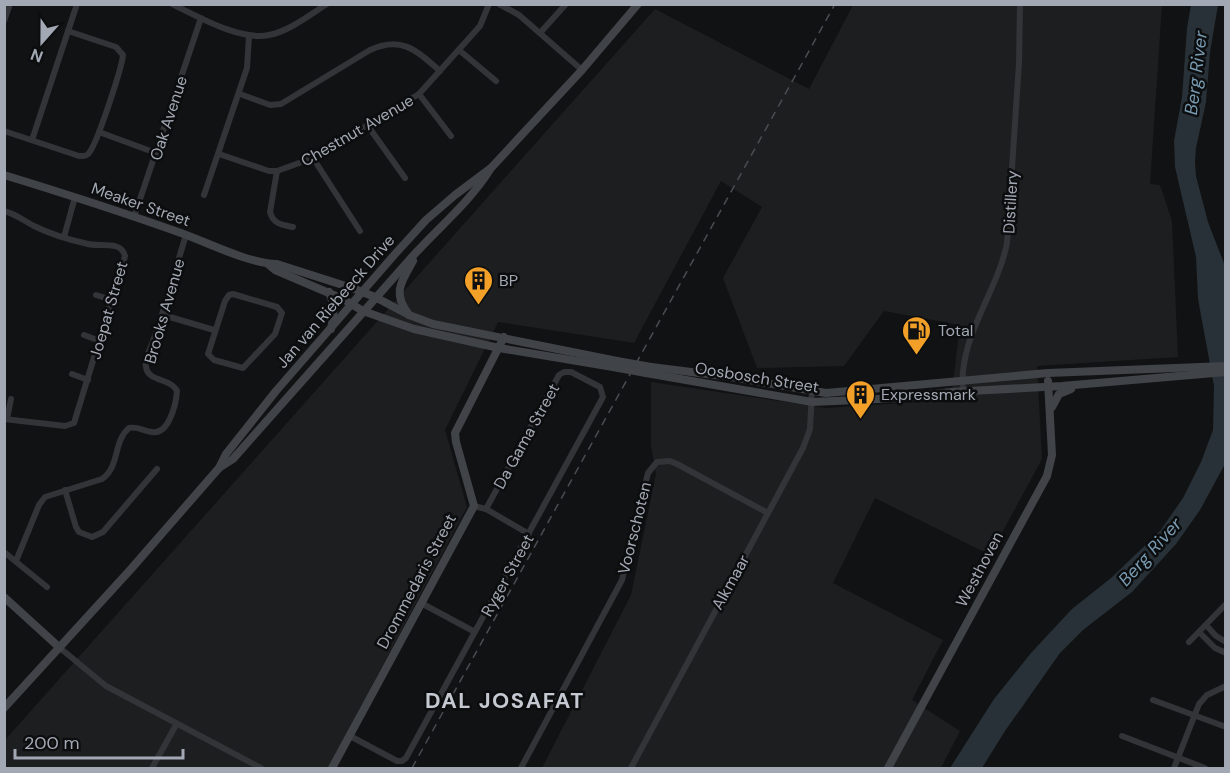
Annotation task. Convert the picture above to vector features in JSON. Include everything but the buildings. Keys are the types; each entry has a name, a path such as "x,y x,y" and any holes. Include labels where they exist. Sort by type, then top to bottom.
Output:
{"main road":[{"name":"Jan van Riebeeck Drive","path":"4,708 219,468 226,454 276,391 426,220 454,195 491,168 582,70 638,4"},
{"name":"Jan van Riebeeck Drive","path":"219,468 233,459 363,310 482,183 491,168"},
{"name":"Meaker Street","path":"4,175 186,234 268,264 277,264 311,274 375,297"},
{"path":"409,315 399,298 400,286 434,232"},
{"name":"Meaker Street","path":"268,264 275,270 329,292 363,310"},
{"path":"329,292 334,313 331,329"},
{"name":"Oosbosch Street","path":"375,297 409,315 444,326 504,337 615,364"},
{"name":"Oosbosch Street","path":"363,310 429,333 499,348 615,364 812,402 901,398 963,391 1119,381 1226,366"},
{"name":"Drommedaris Street","path":"332,768 474,506 455,433 504,337"},
{"name":"Oosbosch Street","path":"649,370 731,377 825,393 1048,373 1226,372"},
{"name":"Westhoven","path":"888,768 1047,476 1052,456 1048,373"},
{"path":"1051,408 1056,397 1064,390 1104,387 1119,381"},
{"path":"1023,387 1039,391 1051,408"},
{"path":"4,597 60,648"}],"street":[{"path":"32,140 77,4"},
{"path":"172,4 249,36 270,35 286,29 327,4"},
{"name":"Chestnut Avenue","path":"277,171 313,158 418,94 480,26 489,4"},
{"path":"499,4 519,15 582,70"},
{"path":"540,33 566,4"},
{"name":"Distillery","path":"963,391 966,349 1002,265 1007,243 1019,63 1020,4"},
{"path":"4,21 8,6"},
{"name":"Oak Avenue","path":"134,217 201,18"},
{"path":"4,131 79,156 88,154 99,132 123,55 116,47 68,31"},
{"path":"204,195 249,63 249,36"},
{"path":"240,94 270,105 281,104 380,45 390,44 411,48 440,71"},
{"path":"459,50 496,81"},
{"path":"418,94 451,136"},
{"path":"368,126 405,178"},
{"path":"99,132 156,153"},
{"path":"219,154 261,169 277,171 271,217 278,224 293,227"},
{"path":"313,158 360,231"},
{"path":"64,237 75,197"},
{"name":"Joepat Street","path":"4,211 36,227 64,237 88,244 114,246 124,252 124,261 77,419 70,426 6,419"},
{"name":"Brooks Avenue","path":"16,561 42,501 50,495 102,479 108,475 123,436 129,428 153,432 164,429 177,391 170,382 152,375 146,368 186,234"},
{"path":"233,294 277,307 282,313 275,334 243,368 210,357 208,350 214,330 226,297 233,294"},
{"path":"96,295 112,300"},
{"path":"163,315 214,330"},
{"path":"84,335 100,341"},
{"name":"Ryger Street","path":"350,736 397,761 406,758 603,397 600,387 571,372"},
{"name":"Da Gama Street","path":"486,508 559,375 571,372"},
{"path":"72,374 88,380"},
{"name":"Alkmaar","path":"631,768 807,438 810,429 812,391"},
{"path":"6,419 11,399"},
{"name":"Voorschoten","path":"521,768 622,580 646,480 652,466 663,461 677,464 768,513"},
{"path":"65,490 76,527 79,532 92,537 103,532 157,469"},
{"path":"474,506 486,508 529,534"},
{"path":"4,552 47,587"},
{"path":"421,603 475,632"},
{"path":"1189,642 1226,604"},
{"path":"1199,632 1223,652 1225,642 1206,625"},
{"path":"60,648 106,686 261,768"},
{"path":"1174,768 1199,704 1207,695 1226,686"},
{"path":"1152,700 1226,727"},
{"path":"152,768 176,724"},
{"path":"1122,736 1205,768"}],"shaded area":[{"path":"853,5 1162,5 1150,184 1160,185 1172,221 1178,357 1037,366 1042,459 990,555 875,498 833,583 943,640 912,700 960,731 941,768 542,768 631,595 656,474 651,446 651,382 826,408 951,400 960,325 884,311 844,366 757,368 723,278 762,207 721,181 634,343 498,322 445,430 467,507 328,768 5,768 5,740 655,9 809,89"}],"water":[{"name":"Berg River","path":"1191,5 1218,5 1210,52 1206,102 1195,162 1196,176 1208,222 1225,266 1225,464 1200,510 1176,544 1132,592 1083,630 1060,653 982,768 950,768 994,699 1031,653 1072,609 1111,578 1160,531 1183,498 1201,462 1213,430 1214,386 1198,299 1196,257 1175,167 1174,141 1182,97"}],"railway":[{"path":"412,768 835,4"}],"place":[{"name":"BP","path":"478,306"},
{"name":"Total","path":"917,356"},
{"name":"Expressmark","path":"860,420"}],"district":[{"name":"DAL JOSAFAT","path":"505,700"}]}
